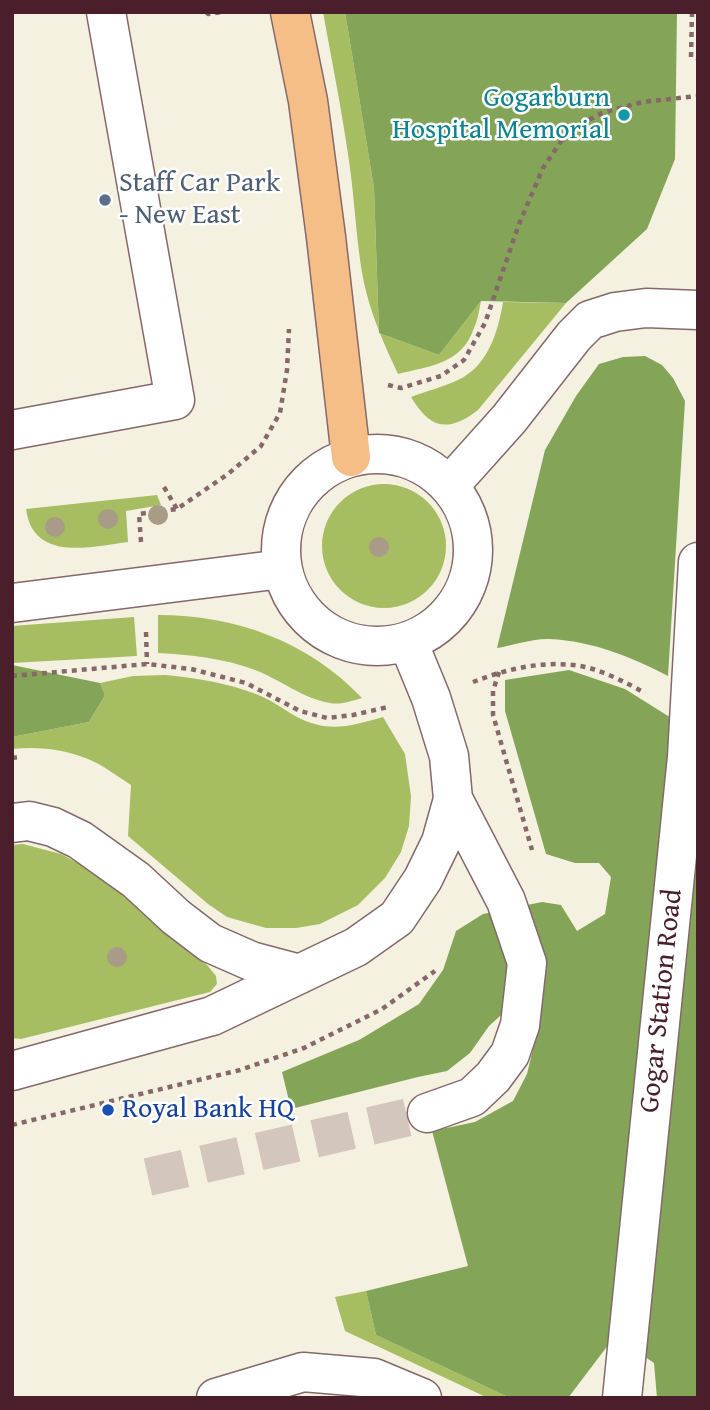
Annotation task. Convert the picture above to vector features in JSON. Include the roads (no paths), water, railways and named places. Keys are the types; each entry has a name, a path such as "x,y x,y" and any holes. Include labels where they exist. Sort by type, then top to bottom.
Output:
{"main road":[{"path":"290,12 310,115 351,457"}],"street":[{"path":"12,430 175,400 106,12"},
{"path":"449,486 509,419 574,336 590,320 615,312 646,309 698,310"},
{"path":"378,453 404,457 429,469 449,486 463,506 471,530 473,555 469,579 458,602 442,621 408,642 368,646 338,639 313,622 293,598 282,569 280,541 288,512 303,488 325,468 351,457 378,453"},
{"name":"Gogar Station Road","path":"622,1398 692,757 690,715 698,562"},
{"path":"17,592 282,569"},
{"path":"12,1071 212,1016 356,947 397,918 423,879 441,842 453,799 449,756 431,698 408,642"},
{"path":"428,1113 472,1097 493,1077 510,1054 520,1025 527,963 506,901 453,799"},
{"path":"12,823 29,821 53,827 80,840 136,880 176,917 210,943 251,961 300,974"},
{"path":"216,1398 303,1372 374,1378 422,1398"}],"tunnel":[{"path":"148,1177 427,1113"}],"place":[{"name":"Gogarburn Hospital Memorial","path":"624,115"},
{"name":"Staff Car Park - New East","path":"105,200"},
{"name":"Royal Bank HQ","path":"108,1110"}]}
